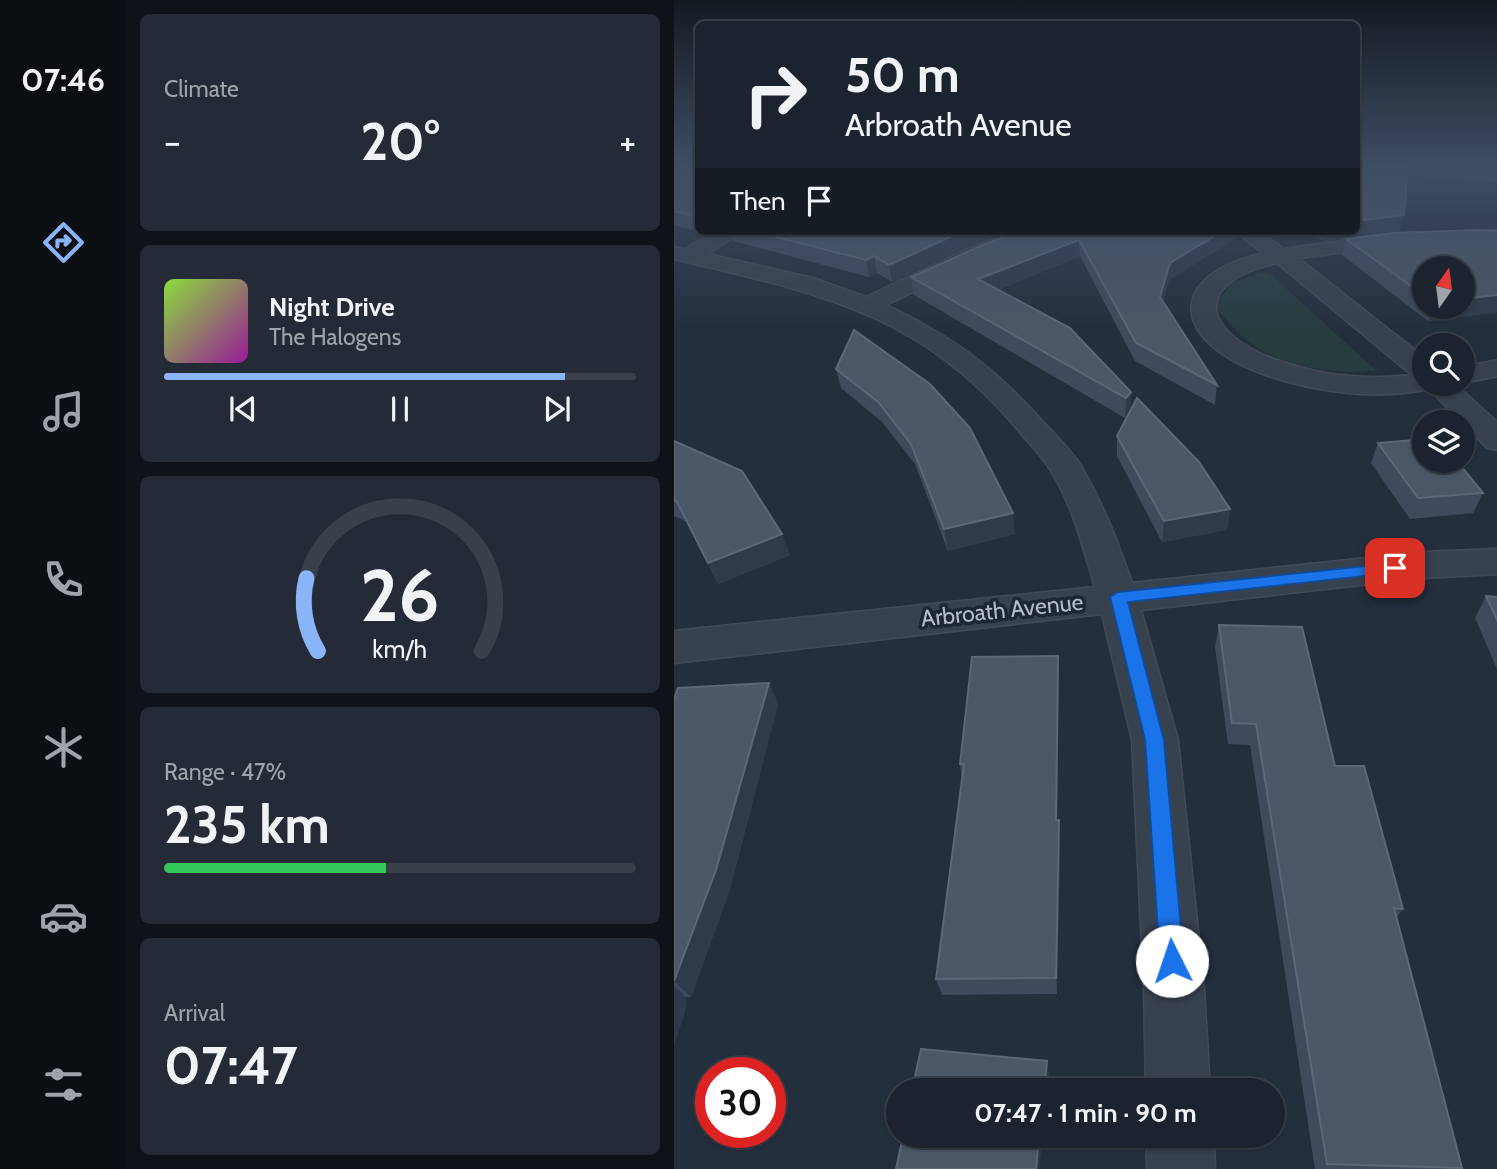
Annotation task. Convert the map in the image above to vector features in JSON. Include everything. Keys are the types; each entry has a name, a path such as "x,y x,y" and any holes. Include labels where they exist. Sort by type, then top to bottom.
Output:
{"street":[{"path":"681,254 724,235"},
{"path":"867,305 975,254 1025,235"},
{"path":"1250,235 1281,255 1355,312 1412,361"},
{"path":"1412,384 1387,387 1357,386 1266,366 1217,335 1204,319 1201,303 1209,287 1226,273 1281,255 1410,239 1497,236"},
{"path":"681,254 769,273 867,305 924,332 964,360 1003,394 1065,466 1093,524 1118,597 1155,740 1174,989 1178,1078"},
{"path":"1475,373 1497,368"},
{"path":"1451,396 1497,441"},
{"name":"Arbroath Avenue","path":"674,647 1423,565 1497,561"},
{"path":"1180,1148 1181,1169"}],"green space":[{"path":"1261,273 1270,274 1377,371 1330,371 1307,367 1266,352 1247,340 1230,325 1215,305 1232,283"}],"building":[{"path":"1498,231 1498,295 1476,298 1476,256 1412,256 1412,287 1346,239 1394,233"},
{"path":"768,235 954,235 889,265 874,256 866,260"},
{"path":"1009,235 1216,235 1170,263 1160,297 1217,385 1136,343 1079,240 978,279 1070,328 1131,392 1126,398 911,277"},
{"path":"854,330 930,384 970,428 1013,513 944,529 911,444 878,402 836,369"},
{"path":"1137,398 1199,462 1230,509 1164,521 1117,436"},
{"path":"1412,440 1412,473 1467,473 1483,493 1418,498 1378,443"},
{"path":"674,441 742,471 782,534 708,563 674,500"},
{"path":"1486,596 1498,597 1498,622"},
{"path":"1219,625 1302,627 1335,766 1364,766 1403,909 1394,908 1462,1168 1327,1164 1256,724 1232,723"},
{"path":"1058,656 1056,978 936,979 964,764 960,764 972,657"},
{"path":"769,683 716,870 674,981 674,699 678,688"},
{"path":"921,1049 1047,1061 1045,1078 915,1078"},
{"path":"900,1148 1038,1148 1036,1169 896,1169"}],"route":[{"path":"1172,961 1155,740 1118,597 1395,568"}]}
